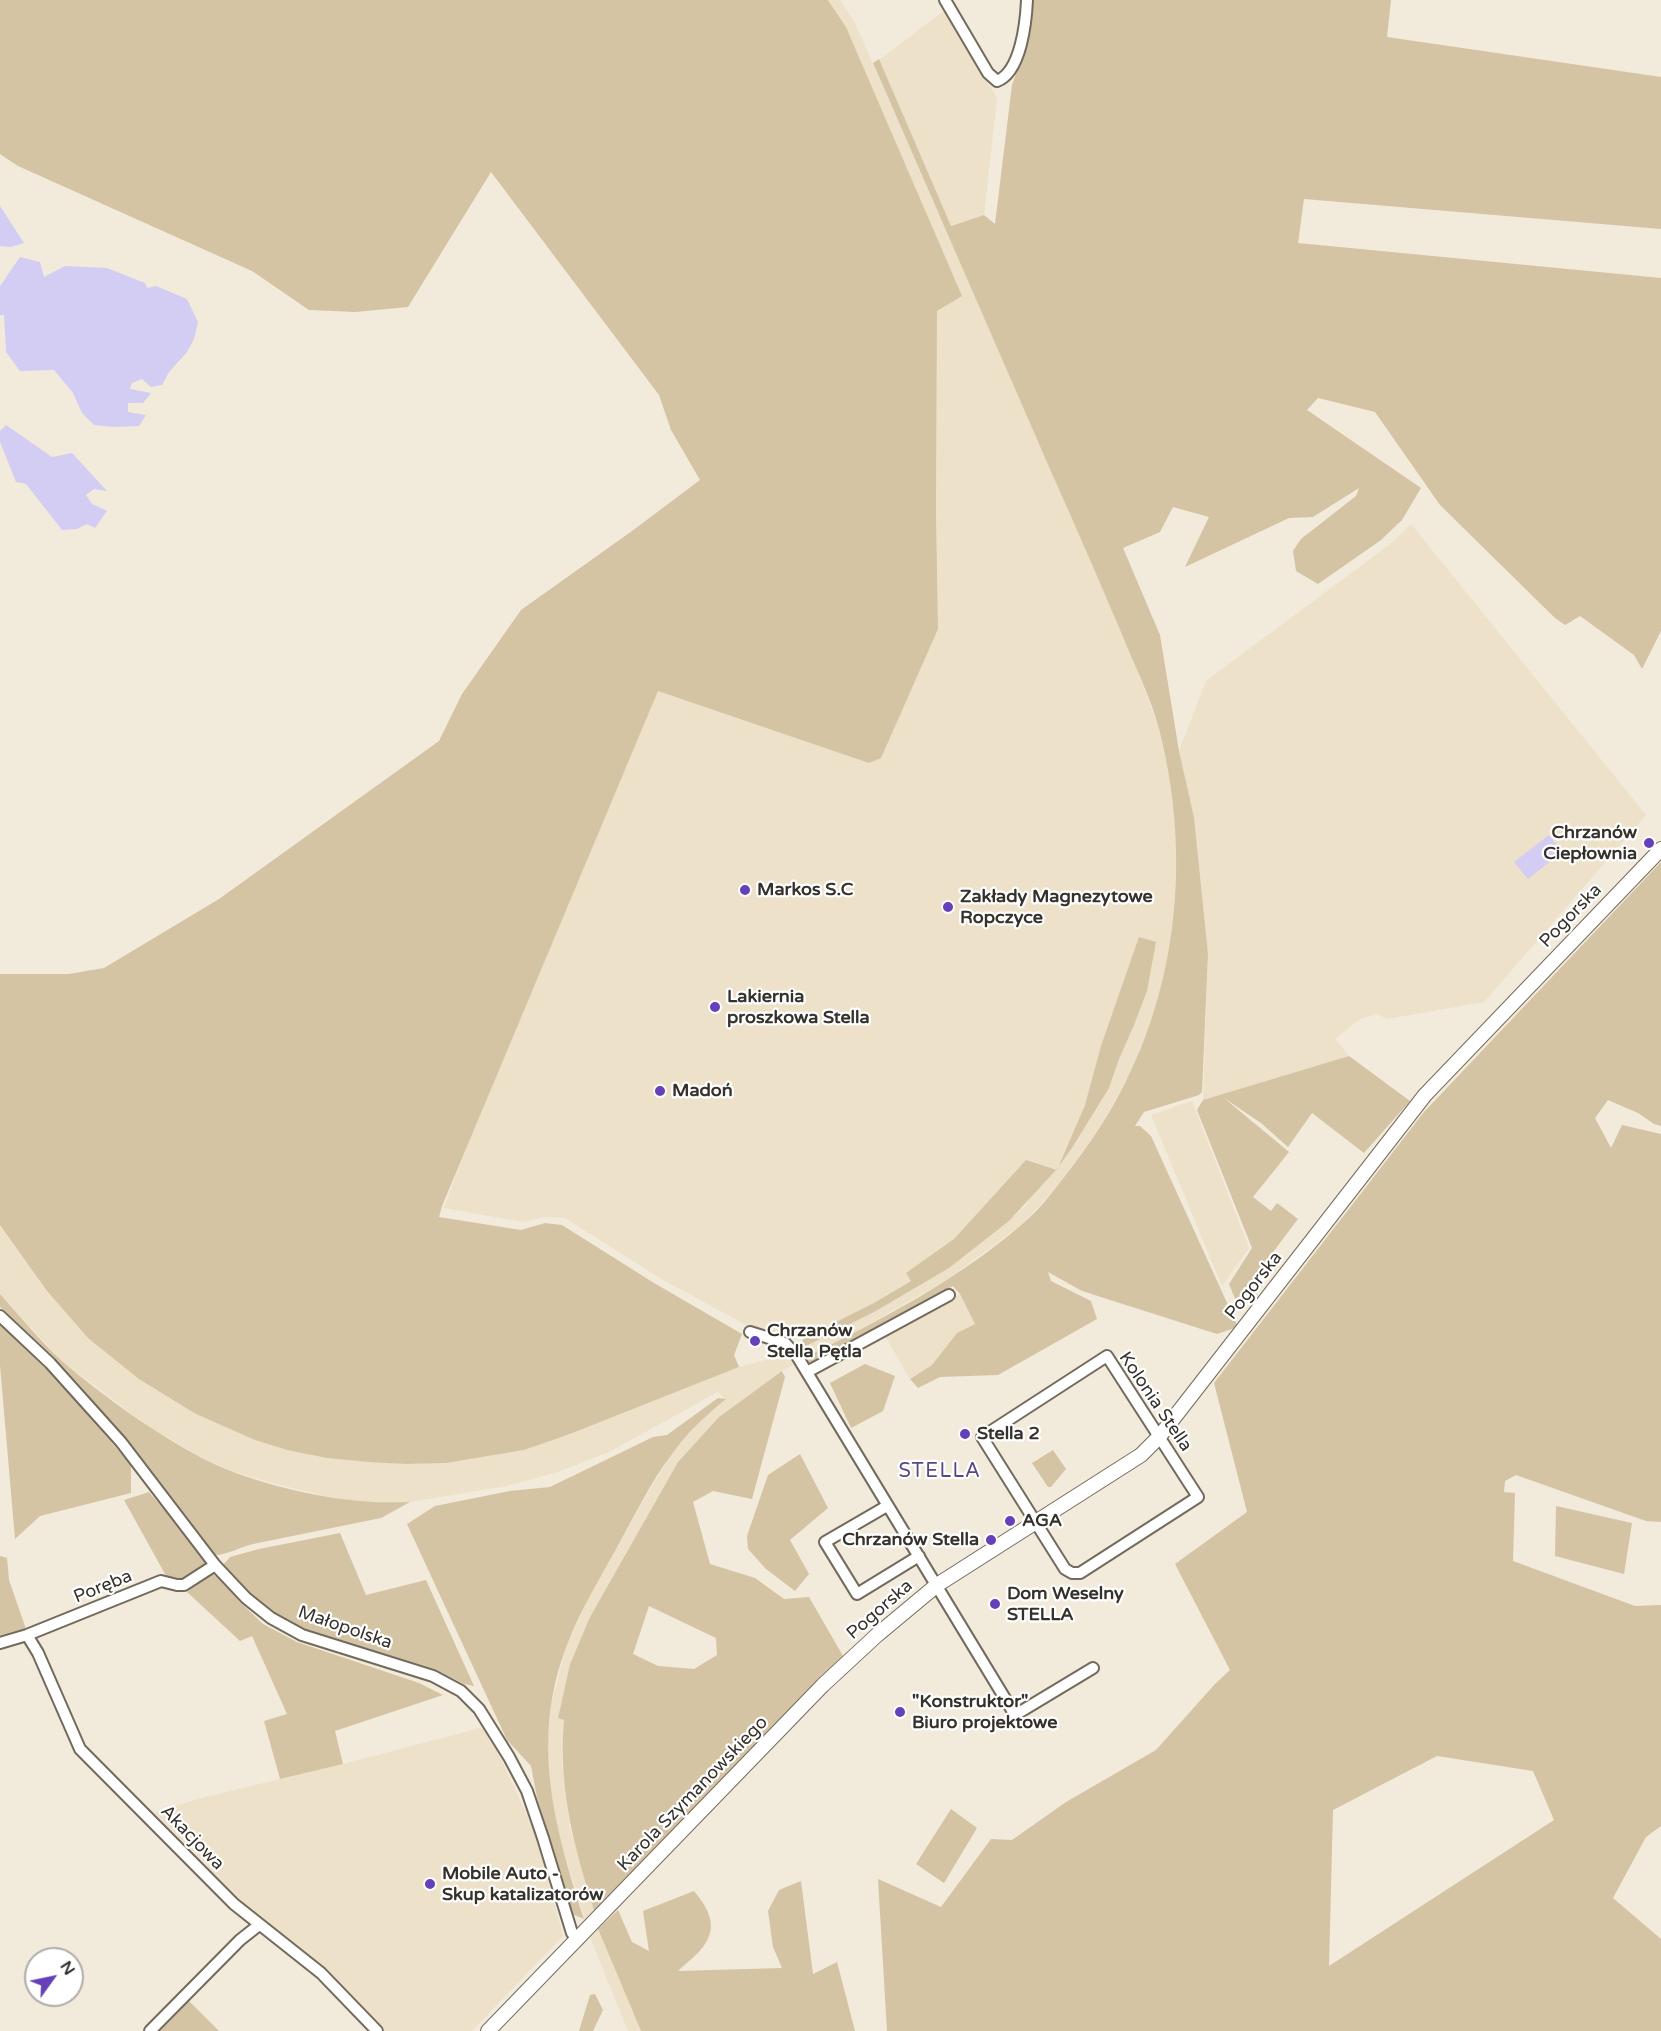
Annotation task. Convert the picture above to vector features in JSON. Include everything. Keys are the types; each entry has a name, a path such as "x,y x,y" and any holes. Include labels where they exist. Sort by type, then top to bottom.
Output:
{"street":[{"path":"945,0 988,73 998,81 1005,78 1017,56 1026,19 1027,0"},
{"name":"Pogorska","path":"822,1685 937,1585 1141,1455 1159,1437 1425,1095 1661,849"},
{"path":"807,1372 949,1294"},
{"name":"Małopolska","path":"0,1316 50,1363 121,1442 215,1565 246,1598 271,1618 302,1635 434,1676 461,1691 479,1709 505,1749 527,1791 572,1933 578,1938"},
{"path":"750,1332 785,1342 807,1372 1015,1715 1093,1668"},
{"name":"Kolonia Stella","path":"1107,1356 1159,1437 1198,1497 1080,1573 1072,1573 1065,1569 982,1437 1107,1356"},
{"path":"887,1506 825,1542 856,1594 919,1556"},
{"name":"Poręba","path":"0,1643 27,1635 161,1581 177,1586 189,1583 215,1565"},
{"name":"Akacjowa","path":"27,1635 38,1653 80,1749 217,1887 259,1925 271,1932 321,1973 377,2031"},
{"name":"Karola Szymanowskiego","path":"488,2031 822,1685"},
{"path":"150,2031 240,1940 259,1925"}],"shaded area":[{"path":"0,0 828,0 846,27 962,296 937,311 938,629 881,758 869,763 658,691 439,1217 521,1230 545,1223 562,1225 654,1283 742,1334 734,1355 739,1367 524,1450 446,1463 406,1464 327,1458 287,1450 255,1440 196,1414 139,1379 88,1338 47,1291 0,1225 0,974 69,974 104,968 219,899 439,741 462,694 521,610 700,480 671,430 659,395 491,172 408,307 355,312 309,310 252,271 18,166 0,154"},
{"path":"828,0 840,0 855,23 1088,555 1158,726 1176,823 1178,867 1174,922 1157,1004 1132,1070 1093,1140 1055,1189 1021,1225 948,1279 782,1371 719,1417 678,1462 590,1617 570,1664 558,1717 564,1719 562,1766 570,1829 600,1928 598,1930 641,2031 628,2031 590,1937 558,1832 547,1749 551,1705 567,1645 585,1606 638,1510 671,1454 697,1424 725,1399 718,1392 609,1452 558,1472 506,1486 410,1502 361,1502 325,1496 268,1482 210,1462 149,1427 61,1360 0,1294 0,1225 47,1291 88,1338 196,1414 255,1440 287,1450 327,1458 406,1464 446,1463 524,1450 739,1367 789,1354 876,1311 949,1268 1009,1221 1028,1203 1026,1161 954,1239 907,1273 911,1280 872,1304 804,1338 801,1333 792,1339 783,1328 770,1335 748,1326 660,1278 565,1218 545,1217 523,1222 444,1208 474,1126 658,690 870,763 938,629 937,311 961,296 846,27","holes":["1118,1061 1109,1088 1073,1147 1058,1167 1085,1105"]},
{"path":"1031,0 1391,0 1387,37 1661,77 1661,229 1304,199 1298,243 1661,278 1661,631 1642,669 1634,655 1580,616 1565,625 1555,618 1440,505 1375,412 1318,398 1307,410 1421,488 1402,520 1381,540 1318,584 1296,571 1293,551 1301,539 1356,496 1359,488 1313,517 1289,518 1185,567 1209,517 1173,507 1160,532 1123,548 1160,635 1179,751 1194,817 1208,954 1202,1092 1199,1095 1144,1112 1135,1126 1140,1126 1151,1136 1238,1327 1217,1334 1082,1291 1048,1272 1051,1281 1091,1301 1097,1319 998,1375 940,1377 918,1388 910,1379 932,1365 957,1333 975,1324 960,1294 953,1286 811,1365 806,1357 890,1314 971,1264 1020,1226 1049,1196 1108,1115 1134,1064 1154,1011 1168,956 1175,900 1176,843 1171,786 1152,706 873,63 879,59 951,226 984,215 995,224 1012,85 1022,58"},
{"path":"944,11 997,98 984,215 950,226 879,60"},
{"path":"0,206 24,243 11,247 0,246"},
{"path":"20,257 40,262 44,277 65,266 107,268 145,283 147,288 156,286 187,299 198,322 194,339 187,352 169,372 162,385 151,387 142,379 132,383 130,389 151,393 143,403 128,403 128,412 146,415 139,426 94,425 82,413 73,393 54,370 20,371 6,352 4,315 0,315 0,286"},
{"path":"6,425 52,457 72,453 107,491 94,489 86,495 92,504 107,511 95,528 87,524 77,529 62,530 26,484 16,482 0,442 0,431"},
{"path":"1411,524 1646,815 1484,1002 1387,1019 1377,1014 1360,1019 1335,1039 1349,1056 1203,1100 1208,954 1194,817 1179,751 1206,681 1393,542"},
{"path":"1549,835 1562,852 1528,879 1514,862"},
{"path":"1661,862 1661,1126 1608,1100 1595,1118 1611,1148 1622,1125 1661,1134 1661,1522 1646,1521 1516,1475 1505,1481 1504,1492 1515,1493 1513,1561 1635,1606 1661,1605 1661,1826 1646,1837 1613,1898 1661,1939 1661,2031 887,2031 878,1879 941,1907 991,1839 1012,1840 1066,1802 1156,1750 1230,1670 1175,1564 1247,1512 1214,1383 1424,1112","holes":["1437,1756 1533,1771 1554,1820 1329,1966 1333,1810"]},
{"path":"1139,937 1156,942 1147,991 1109,1088 1058,1167 1085,1105 1101,1046"},
{"path":"1349,1056 1410,1101 1364,1153 1312,1113 1288,1147 1261,1123 1224,1098 1289,1152 1253,1197 1271,1211 1277,1203 1298,1219 1236,1301 1229,1284 1252,1248 1197,1110 1203,1100"},
{"path":"1192,1101 1249,1248 1222,1286 1151,1115"},
{"path":"1026,1160 1056,1170 1009,1221 949,1268 876,1311 802,1348 804,1338 872,1304 911,1281 906,1273 954,1239"},
{"path":"0,1294 46,1345 78,1375 152,1429 210,1462 244,1476 303,1492 366,1502 410,1502 381,1518 253,1544 215,1555 83,1389 54,1357 0,1307"},
{"path":"960,1294 975,1324 957,1333 932,1365 910,1379 885,1336"},
{"path":"0,1321 52,1374 131,1465 131,1493 40,1516 15,1539 0,1365"},
{"path":"865,1364 895,1376 883,1411 851,1428 830,1383"},
{"path":"782,1371 785,1377 752,1499 713,1491 693,1502 710,1564 755,1578 784,1599 809,1597 843,1656 595,1913 574,1841 563,1770 564,1720 558,1718 570,1664 590,1617 678,1462 719,1417","holes":["649,1606 716,1638 717,1655 694,1669 658,1666 633,1654"]},
{"path":"718,1398 726,1399 684,1439 645,1496 592,1591 567,1645 556,1680 550,1715 548,1749 550,1783 563,1850 584,1919 572,1914 537,1797 531,1766 507,1740 407,1524 435,1506 510,1491 550,1487 653,1437 667,1435"},
{"path":"1053,1450 1066,1469 1051,1487 1048,1487 1032,1463"},
{"path":"800,1454 828,1508 790,1540 809,1574 795,1591 766,1569 748,1549 747,1536 768,1475"},
{"path":"149,1492 191,1540 205,1560 207,1567 183,1581 170,1578 165,1574 124,1500"},
{"path":"1556,1506 1632,1523 1624,1574 1555,1556"},
{"path":"340,1533 366,1595 426,1580 474,1686 464,1684 435,1669 311,1632 298,1626 263,1604 223,1565 230,1557 259,1549"},
{"path":"0,1556 7,1558 9,1580 27,1632 17,1631 0,1636"},
{"path":"210,1574 220,1577 240,1602 263,1624 297,1642 419,1683 443,1695 335,1731 343,1764 280,1779 264,1721 287,1714 252,1636 240,1641 187,1592"},
{"path":"484,1727 492,1739 536,1836 563,1936 472,2031 382,2031 264,1923 155,1813 197,1799"},
{"path":"951,1809 977,1828 944,1883 916,1864"},
{"path":"801,1881 813,1974 837,1962 855,2031 641,2031 598,1929 618,1910 632,1942 649,1951 643,1911 694,1891 704,1904 710,1918 710,1932 703,1947 678,1971 782,1968 773,1947 768,1911 779,1890"},
{"path":"595,1994 603,2010 593,2031 579,2031 590,1995"},
{"path":"188,2000 219,2031 158,2031"}],"place":[{"name":"Chrzanów Ciepłownia","path":"1649,843"},
{"name":"Markos S.C","path":"745,890"},
{"name":"Zakłady Magnezytowe Ropczyce","path":"948,907"},
{"name":"Lakiernia proszkowa Stella","path":"715,1007"},
{"name":"Madoń","path":"660,1091"},
{"name":"Chrzanów Stella Pętla","path":"755,1341"},
{"name":"Stella 2","path":"965,1434"},
{"name":"AGA","path":"1010,1521"},
{"name":"Chrzanów Stella","path":"991,1540"},
{"name":"Dom Weselny STELLA","path":"995,1604"},
{"name":"\"Konstruktor\" Biuro projektowe","path":"900,1712"},
{"name":"Mobile Auto - Skup katalizatorów","path":"430,1884"}],"district":[{"name":"STELLA","path":"940,1472"}]}
